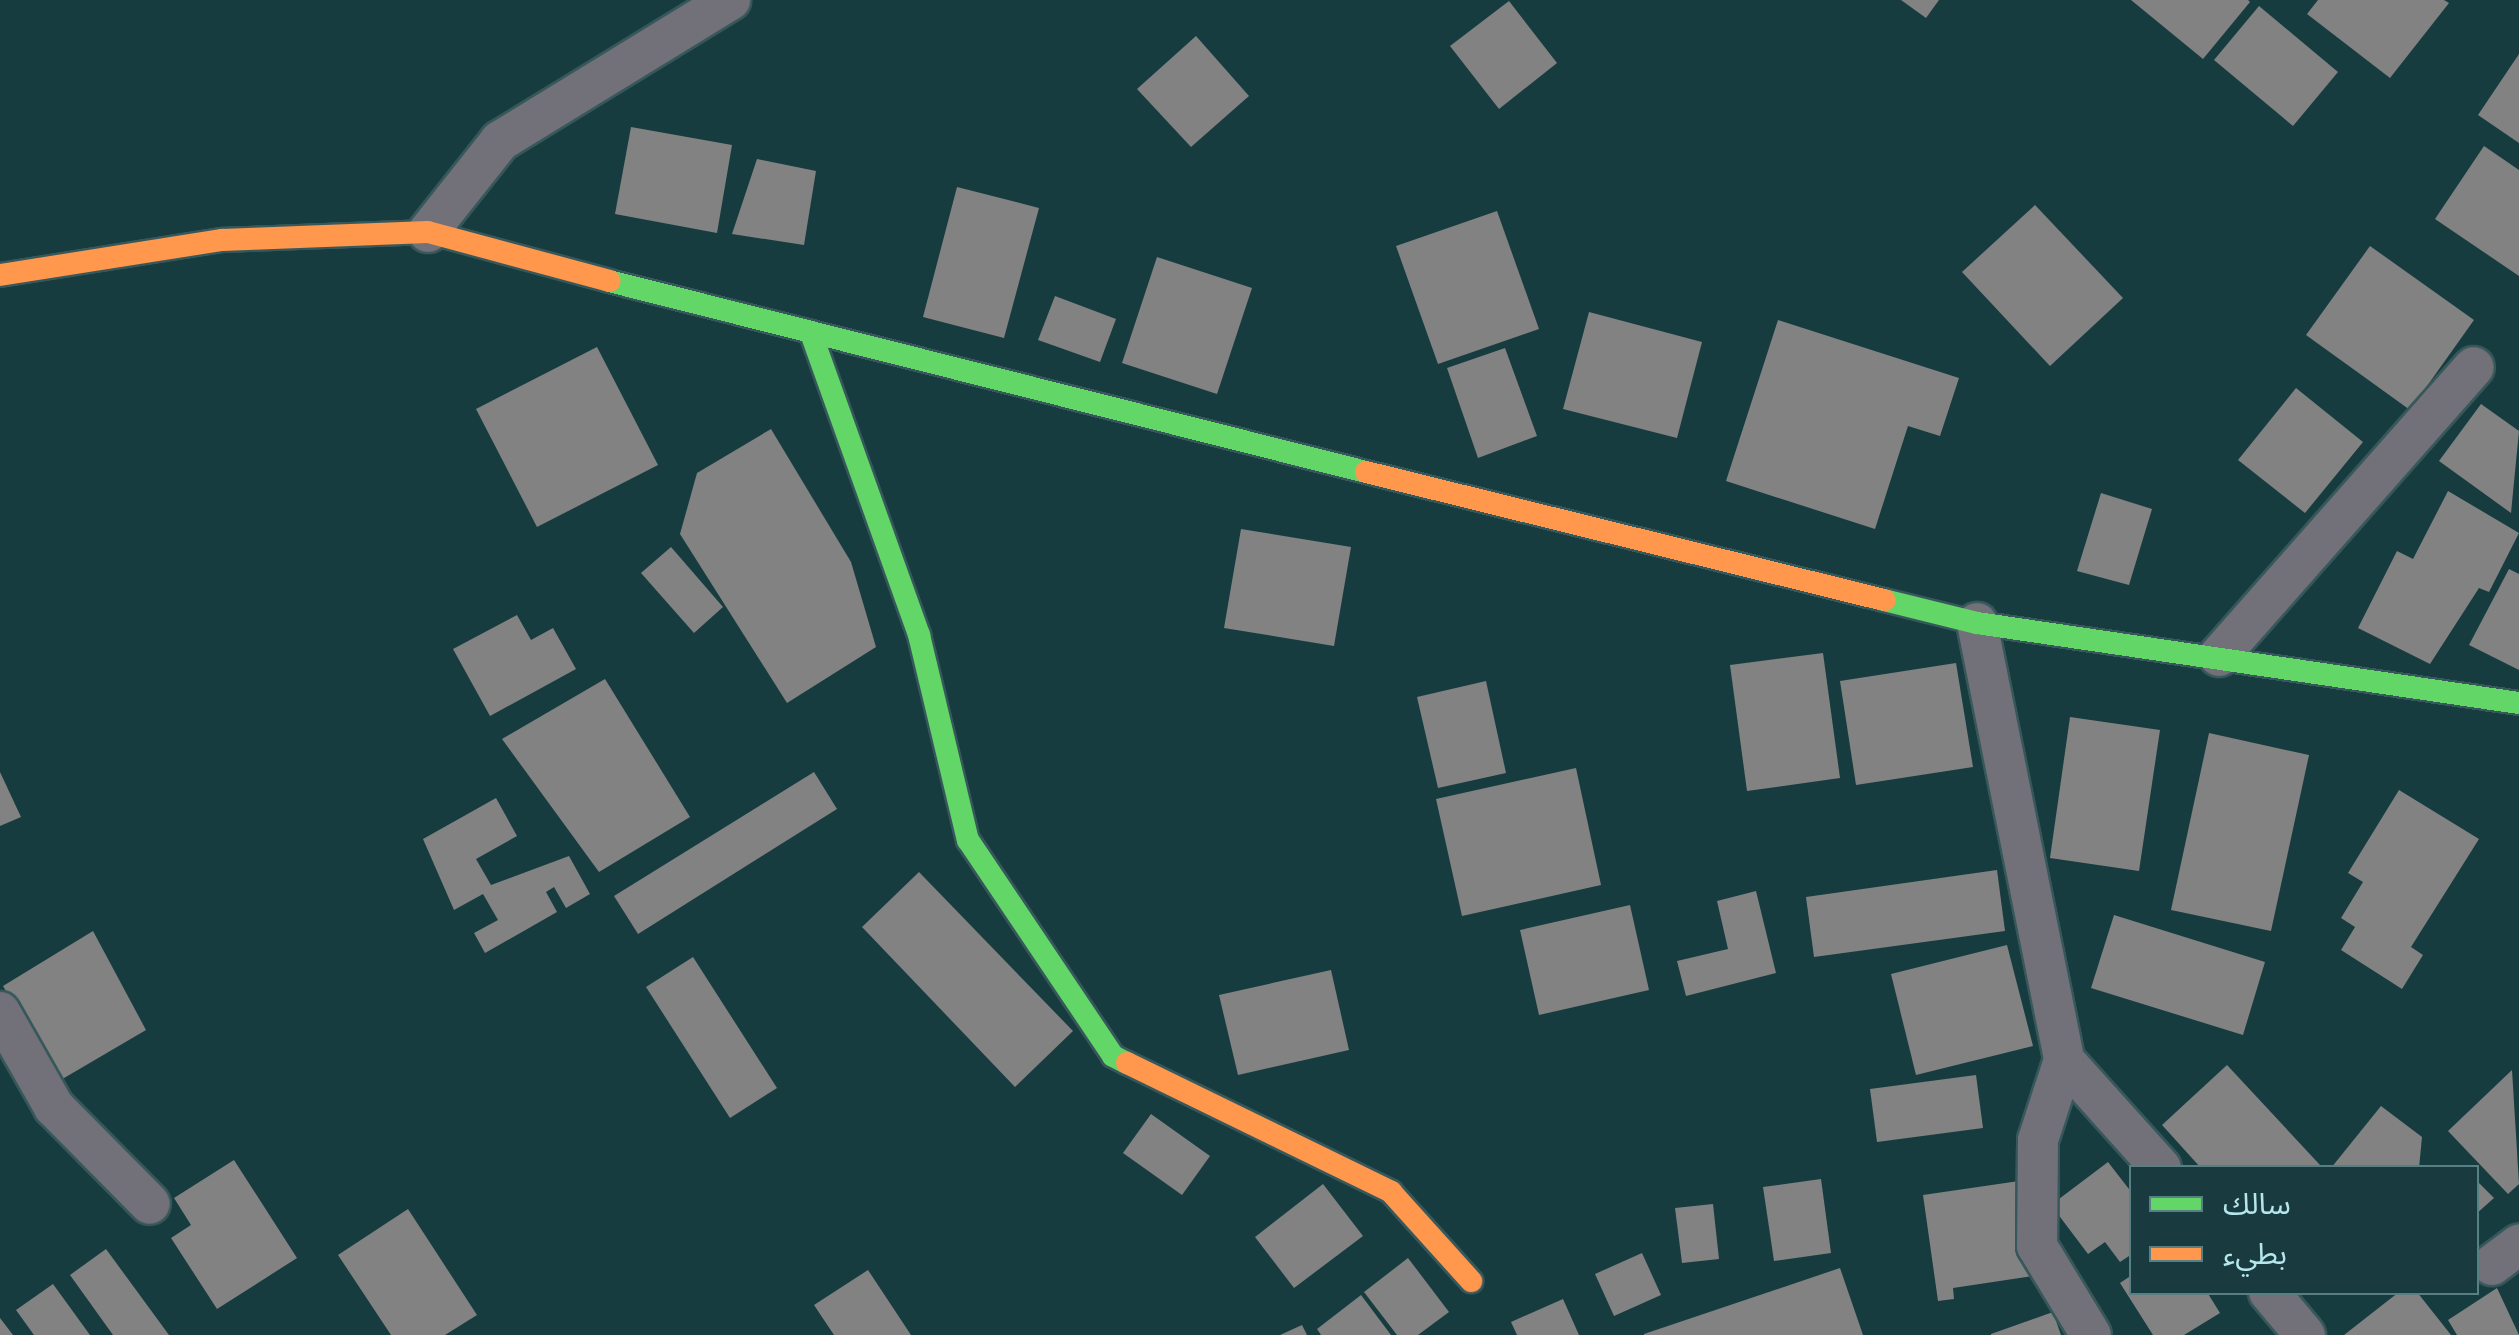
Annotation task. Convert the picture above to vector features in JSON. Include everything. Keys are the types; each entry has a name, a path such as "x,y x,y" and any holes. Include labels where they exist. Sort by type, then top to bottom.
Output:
{"street":[{"path":"428,232 500,141 730,0"},
{"path":"0,276 222,240 428,232 812,336 1977,623 2519,703"},
{"path":"812,336 919,635 968,840 1061,966 1112,1056 1391,1192 1472,1282"},
{"path":"2219,656 2474,368"},
{"path":"1977,623 2064,1060 2038,1140 2038,1246 2091,1335"},
{"path":"0,1012 54,1107 150,1204"},
{"path":"2064,1060 2158,1165"},
{"path":"2271,1295 2304,1335"}],"building":[{"path":"1901,0 1939,0 1926,18"},
{"path":"2131,0 2248,0 2250,2 2203,59"},
{"path":"2318,0 2449,3 2390,78 2307,14"},
{"path":"1509,1 1557,63 1499,109 1450,46"},
{"path":"2259,6 2338,72 2293,126 2214,60"},
{"path":"1196,36 1249,96 1191,147 1137,89"},
{"path":"2519,54 2519,143 2478,115"},
{"path":"631,127 732,145 717,233 615,214"},
{"path":"2484,146 2519,170 2519,276 2435,219"},
{"path":"757,159 816,171 804,245 732,234"},
{"path":"957,187 1039,208 1004,338 923,317"},
{"path":"2035,205 2123,298 2050,366 1962,272"},
{"path":"1497,211 1539,329 1438,364 1396,246"},
{"path":"2370,246 2474,320 2410,410 2306,335"},
{"path":"1157,257 1252,288 1217,394 1122,363"},
{"path":"1055,296 1116,319 1100,362 1038,340"},
{"path":"1589,312 1702,342 1677,438 1563,409"},
{"path":"1778,320 1959,378 1940,436 1908,426 1875,529 1726,481"},
{"path":"597,347 658,465 537,527 476,409"},
{"path":"1505,348 1537,436 1478,458 1447,368"},
{"path":"2296,388 2363,442 2305,513 2238,460"},
{"path":"2481,404 2519,431 2511,513 2439,461"},
{"path":"771,429 851,562 876,647 787,703 680,534 697,473"},
{"path":"2448,491 2519,533 2489,592 2479,588 2430,664 2358,628 2397,551 2413,559"},
{"path":"2101,493 2152,509 2129,585 2077,571"},
{"path":"1241,529 1351,547 1334,646 1224,628"},
{"path":"671,547 723,607 694,633 641,573"},
{"path":"2509,569 2519,574 2519,670 2469,645"},
{"path":"517,615 531,640 553,628 576,669 490,716 453,649"},
{"path":"1823,653 1840,778 1747,791 1730,665"},
{"path":"1956,663 1973,767 1856,785 1840,681"},
{"path":"605,679 690,817 599,872 502,739"},
{"path":"1486,681 1506,773 1438,788 1417,697"},
{"path":"2070,717 2160,730 2139,871 2050,858"},
{"path":"2209,733 2309,755 2271,931 2171,910"},
{"path":"1576,768 1601,885 1462,916 1436,799"},
{"path":"0,772 21,817 0,826"},
{"path":"814,772 837,809 638,934 614,896"},
{"path":"2399,790 2479,839 2411,947 2423,955 2402,989 2341,950 2355,927 2341,918 2363,882 2348,873"},
{"path":"496,798 517,836 476,859 491,885 569,856 590,894 566,908 554,887 546,892 557,912 485,953 474,933 498,920 483,894 454,910 423,839"},
{"path":"1997,870 2005,931 1814,957 1806,897"},
{"path":"919,872 1073,1031 1015,1087 862,927"},
{"path":"1756,891 1776,973 1686,996 1677,961 1728,949 1717,901"},
{"path":"1630,905 1649,990 1539,1015 1520,930"},
{"path":"2114,915 2265,962 2243,1035 2091,988"},
{"path":"93,931 146,1030 59,1081 3,986"},
{"path":"2007,945 2033,1046 1916,1075 1891,974"},
{"path":"693,957 777,1088 730,1118 646,987"},
{"path":"1331,970 1349,1050 1238,1075 1219,995"},
{"path":"2227,1065 2320,1165 2198,1165 2162,1125"},
{"path":"2512,1070 2519,1184 2508,1194 2448,1131"},
{"path":"1976,1075 1983,1128 1877,1142 1870,1089"},
{"path":"2381,1106 2422,1137 2419,1165 2333,1165"},
{"path":"1151,1114 1210,1156 1182,1195 1123,1153"},
{"path":"234,1160 297,1258 217,1309 171,1238 191,1225 174,1198"},
{"path":"2108,1162 2129,1189 2129,1256 2120,1262 2105,1242 2088,1254 2051,1205"},
{"path":"1821,1179 1831,1253 1774,1261 1763,1187"},
{"path":"2019,1181 2033,1276 1953,1288 1954,1299 1938,1301 1923,1195"},
{"path":"2479,1183 2494,1198 2479,1211"},
{"path":"1323,1184 1363,1236 1294,1288 1255,1237"},
{"path":"1713,1204 1719,1259 1682,1263 1675,1208"},
{"path":"408,1209 477,1315 445,1335 391,1335 338,1255"},
{"path":"106,1249 169,1335 113,1335 70,1275"},
{"path":"1642,1253 1661,1295 1614,1316 1595,1274"},
{"path":"1408,1258 1449,1312 1418,1335 1397,1335 1364,1292"},
{"path":"1840,1268 1863,1335 1644,1335 1644,1334"},
{"path":"868,1270 911,1335 834,1335 814,1305"},
{"path":"2129,1277 2129,1295 2209,1295 2220,1313 2184,1335 2153,1335 2120,1283"},
{"path":"53,1284 90,1335 34,1335 16,1310"},
{"path":"2497,1288 2519,1335 2457,1335 2448,1320"},
{"path":"1361,1295 1391,1335 1321,1335 1317,1329"},
{"path":"2395,1295 2419,1295 2451,1335 2344,1335"},
{"path":"1563,1299 1579,1335 1517,1335 1511,1322"},
{"path":"2053,1312 2061,1335 1991,1335 1991,1334"},
{"path":"0,1318 13,1335 0,1335"},
{"path":"1302,1325 1307,1335 1280,1335"}],"traffic: fast":[{"path":"609,281 1366,472"},
{"path":"812,336 919,635 968,840 1113,1056 1127,1063"},
{"path":"1884,600 1977,623 2519,703"}],"traffic: slow":[{"path":"0,275 222,240 428,232 609,281"},
{"path":"1366,472 1884,600"},
{"path":"1127,1063 1391,1192 1471,1281"}]}
